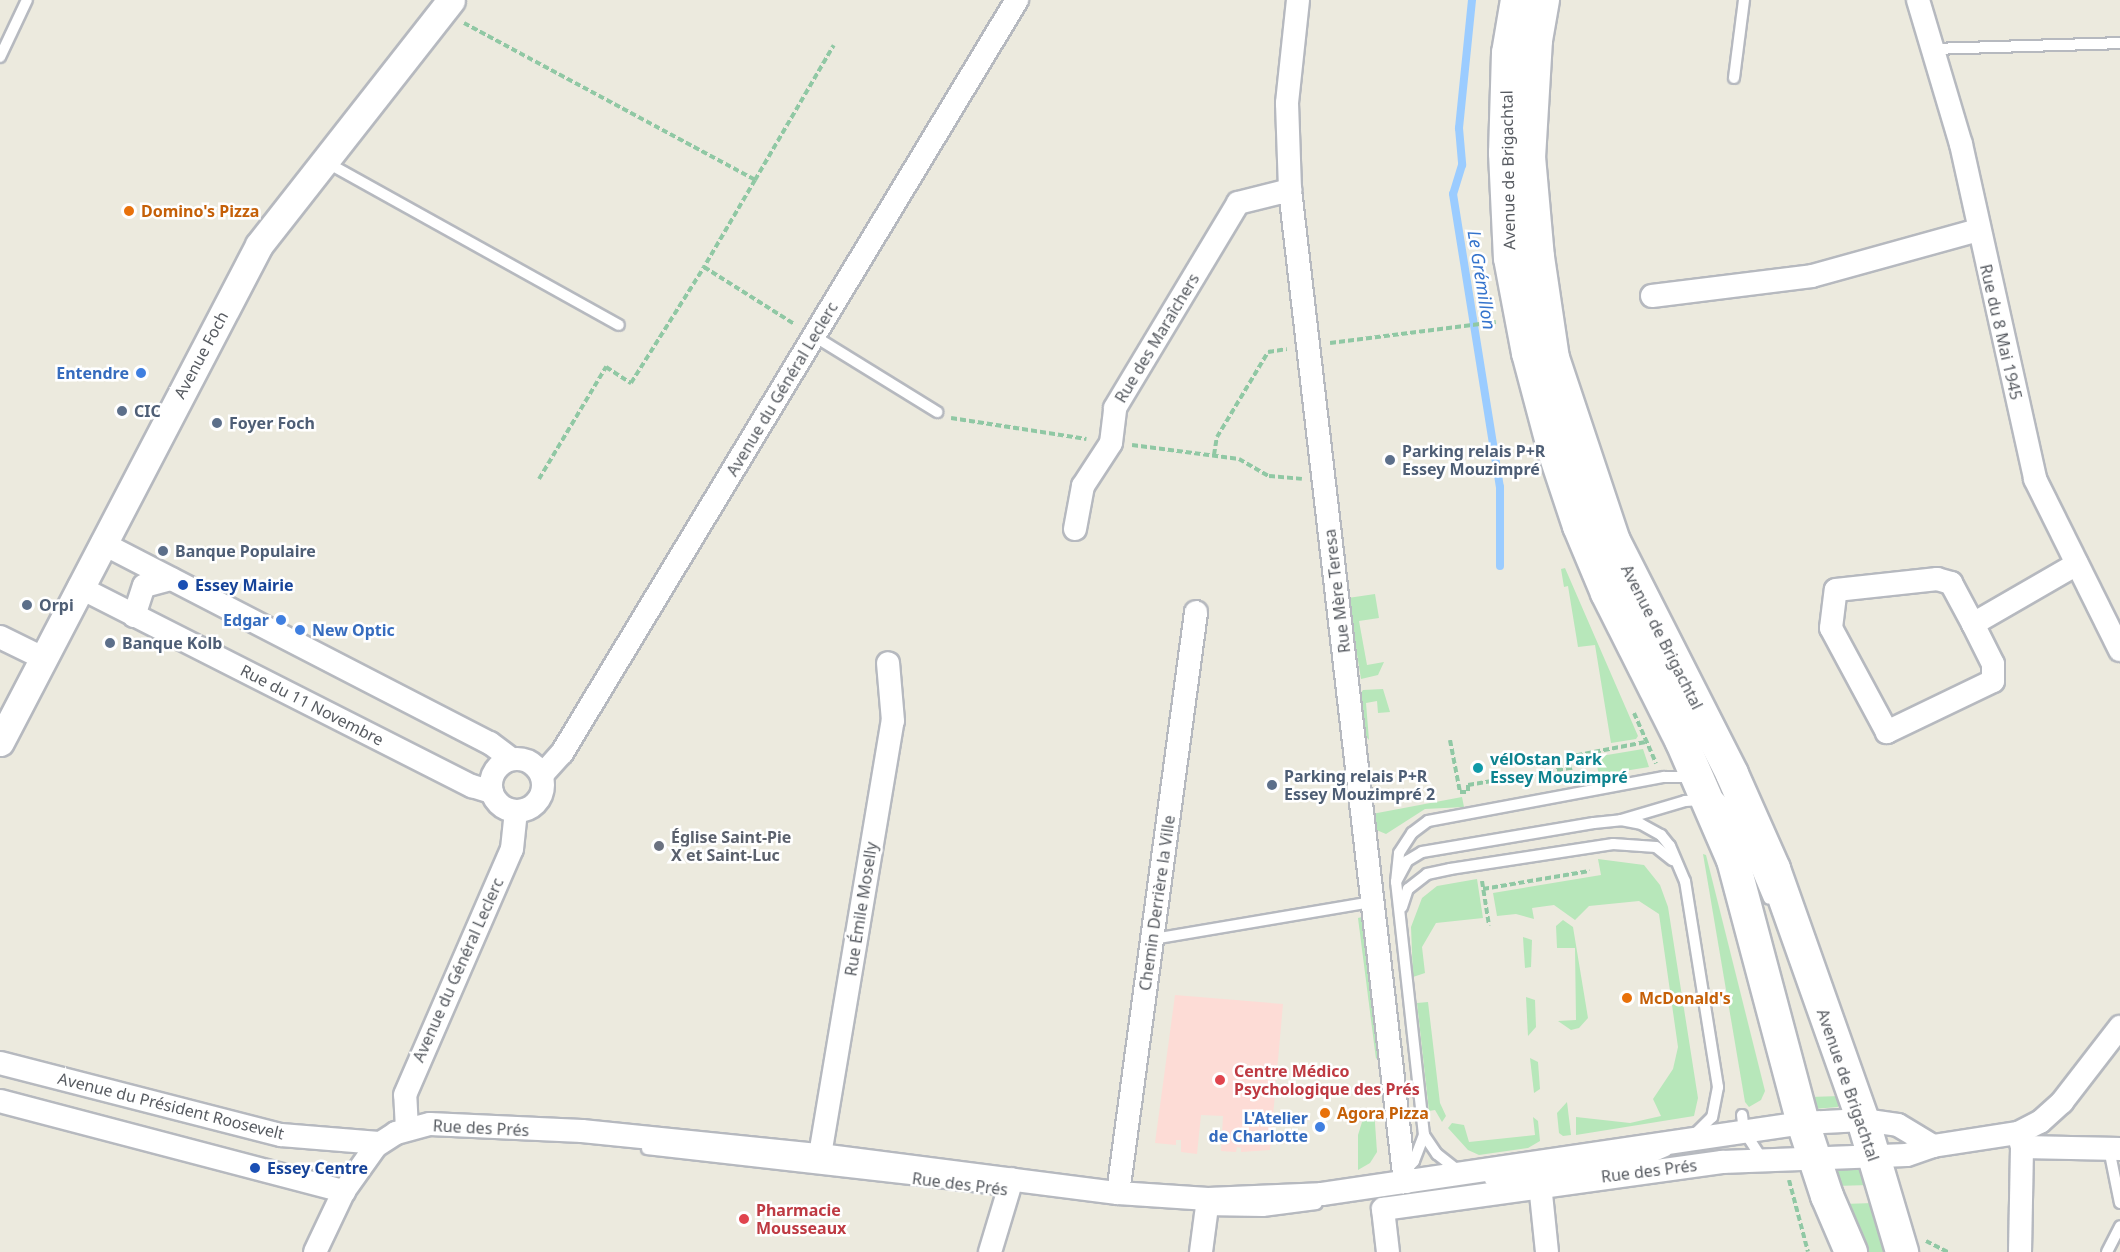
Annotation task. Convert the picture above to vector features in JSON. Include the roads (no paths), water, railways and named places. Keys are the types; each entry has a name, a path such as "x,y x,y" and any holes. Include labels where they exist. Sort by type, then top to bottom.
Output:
{"main road":[{"name":"Avenue de Brigachtal","path":"1516,0 1508,53 1505,153 1510,258 1528,353 1554,451 1579,526 1607,593 1708,792 1733,861 1803,1123 1851,1252"},
{"name":"Avenue de Brigachtal","path":"1543,0 1536,40 1528,157 1538,257 1553,358 1614,542 1745,803 1774,869 1863,1120 1902,1252"}],"street":[{"name":"Avenue du Général Leclerc","path":"542,775 561,753 1017,0"},
{"name":"Rue Mère Teresa","path":"1298,0 1287,104 1290,190 1372,902 1416,1186"},
{"name":"Rue du 8 Mai 1945","path":"1918,0 1960,144 2035,479 2120,650"},
{"name":"Avenue Foch","path":"0,742 259,245 446,5"},
{"name":"Rue des Maraîchers","path":"1076,529 1083,486 1111,443 1115,408 1238,203 1290,190"},
{"path":"1652,296 1812,276 1978,230"},
{"path":"102,543 490,743 510,758 526,760 542,775 542,794 536,803 516,811 505,808 492,792 496,769 510,758"},
{"path":"1973,624 2077,564"},
{"path":"134,616 144,586 171,579"},
{"path":"1937,579 1951,583 1973,624 1993,664 1992,681 1887,732 1831,628 1836,590 1937,579"},
{"name":"Rue du 11 Novembre","path":"79,588 472,786 492,792"},
{"name":"Chemin Derrière la Ville","path":"1118,1193 1196,612"},
{"path":"0,637 43,658"},
{"name":"Rue Émile Moselly","path":"820,1155 893,721 888,663"},
{"name":"Avenue du Général Leclerc","path":"407,1129 405,1095 426,1040 512,849 516,811"},
{"path":"2020,1252 2020,1139 2062,1102 2120,1027"},
{"name":"Avenue du Président Roosevelt","path":"0,1063 281,1135 379,1143"},
{"path":"0,1101 344,1191"},
{"name":"Rue des Prés","path":"379,1143 407,1129 447,1124 551,1132 582,1131 820,1155 1010,1185 1118,1193 1207,1204 1286,1197 1372,1195 1416,1186 1461,1173 1546,1173 1689,1140 1743,1123 1863,1120 1906,1127 1933,1146"},
{"path":"2020,1139 2114,1149"},
{"name":"Rue des Prés","path":"1372,1195 1416,1186 1546,1173 1762,1159 1907,1155 1933,1146 2020,1139"},
{"path":"315,1252 344,1191 379,1143"},
{"path":"1546,1173 1547,1252"},
{"path":"990,1252 1010,1185"},
{"path":"1372,1195 1388,1252"},
{"path":"1201,1252 1207,1204"}],"lane":[{"path":"0,57 27,0"},
{"path":"1734,78 1744,0"},
{"path":"1932,49 2120,43"},
{"path":"323,160 620,325"},
{"path":"814,336 937,411"},
{"path":"1416,1186 1414,1161 1424,1135 1396,882 1399,853 1412,833 1428,821 1664,777 1708,792 1732,812 1771,904 1808,967"},
{"path":"1396,882 1407,861 1422,852 1621,820 1708,792"},
{"path":"1621,820 1641,824 1661,835 1670,846 1685,881 1718,1087 1712,1118 1689,1140"},
{"path":"1400,916 1408,888 1427,874 1613,844 1656,847 1666,852 1685,881"},
{"path":"1153,939 1372,902"},
{"path":"1743,1123 1762,1159"},
{"name":"Rue des Prés","path":"551,1132 579,1142 1207,1204"},
{"path":"1424,1135 1437,1154 1461,1173 1491,1180"},
{"path":"2114,1149 2120,1203"},
{"name":"Rue des Prés","path":"1416,1186 1546,1173"},
{"path":"2107,1252 2120,1226"}],"waterway":[{"name":"Le Grémillon","path":"1472,0 1459,128 1462,165 1453,194 1500,487 1500,566"}],"place":[{"name":"Domino's Pizza","path":"129,211"},
{"name":"Entendre","path":"141,373"},
{"name":"CIC","path":"122,411"},
{"name":"Foyer Foch","path":"217,423"},
{"name":"Parking relais P+R Essey Mouzimpré","path":"1390,460"},
{"name":"Banque Populaire","path":"163,551"},
{"name":"Essey Mairie","path":"183,585"},
{"name":"Orpi","path":"27,605"},
{"name":"Edgar","path":"281,620"},
{"name":"New Optic","path":"300,630"},
{"name":"Banque Kolb","path":"110,643"},
{"name":"vélOstan Park Essey Mouzimpré","path":"1478,768"},
{"name":"Parking relais P+R Essey Mouzimpré 2","path":"1272,785"},
{"name":"Église Saint-Pie X et Saint-Luc","path":"659,846"},
{"name":"McDonald's","path":"1627,998"},
{"name":"Centre Médico Psychologique des Prés","path":"1220,1080"},
{"name":"Agora Pizza","path":"1325,1113"},
{"name":"L'Atelier de Charlotte","path":"1320,1127"},
{"name":"Essey Centre","path":"255,1168"},
{"name":"Pharmacie Mousseaux","path":"744,1219"}]}
